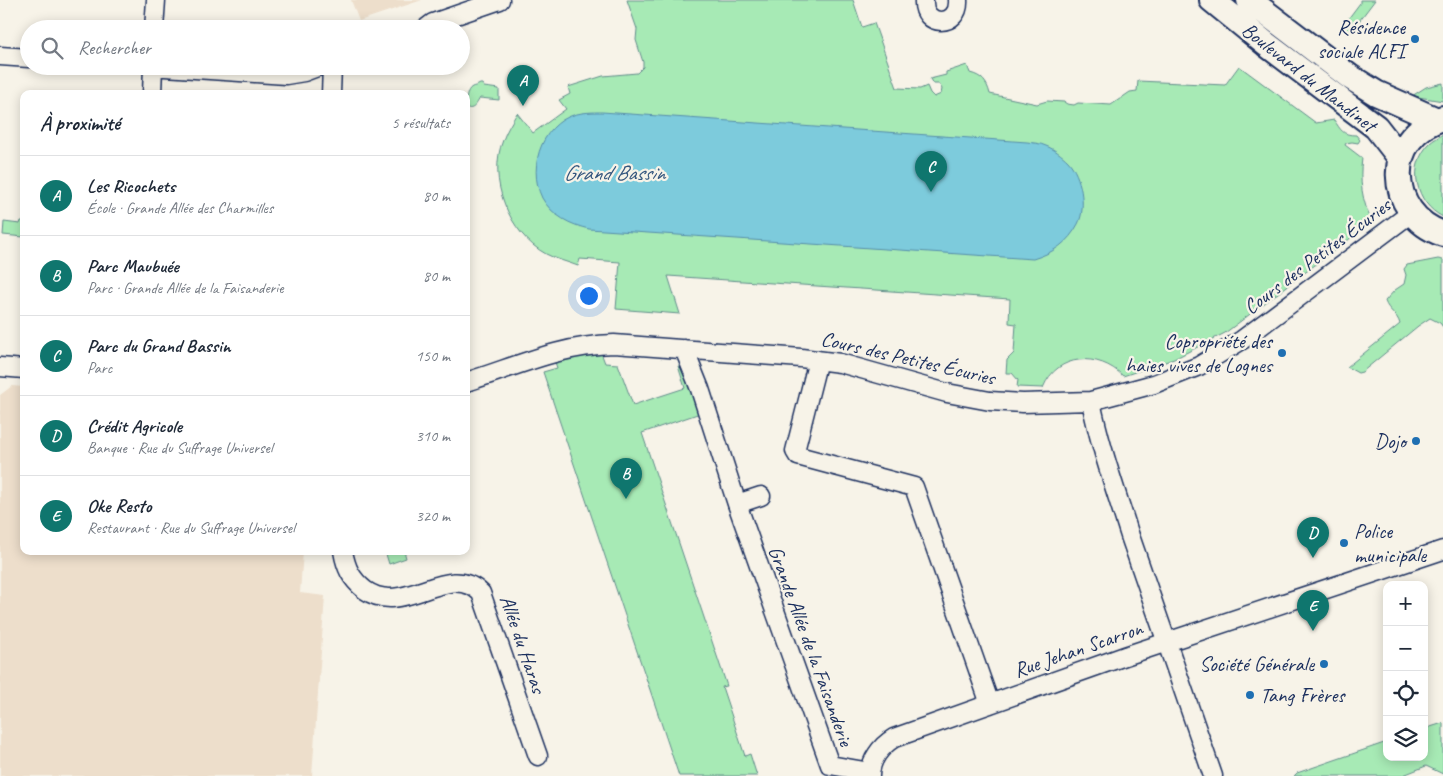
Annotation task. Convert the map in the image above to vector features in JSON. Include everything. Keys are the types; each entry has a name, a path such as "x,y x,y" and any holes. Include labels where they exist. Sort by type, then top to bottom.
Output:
{"street":[{"path":"155,20 156,0"},
{"path":"442,20 500,0"},
{"path":"924,0 926,12 934,19 940,21 951,18 955,14 958,0"},
{"name":"Boulevard du Mandinet","path":"1212,0 1266,44 1376,127 1401,159"},
{"name":"Boulevard du Mandinet","path":"1249,0 1350,77 1376,93 1440,119"},
{"path":"0,56 20,57"},
{"path":"152,75 152,90"},
{"path":"331,90 332,75"},
{"path":"1440,119 1427,124 1414,135 1405,149 1399,170 1401,193 1411,213 1426,227 1443,234"},
{"name":"Cours des Petites Écuries","path":"470,381 533,359 582,347 614,344 818,360 865,369 947,393 990,401 1023,403 1091,401 1154,384 1199,366 1242,340 1411,213"},
{"name":"Grande Allée de la Faisanderie","path":"684,348 700,389 736,504 830,765 870,774"},
{"path":"818,360 795,451 798,456 914,487 990,704"},
{"path":"0,367 20,369"},
{"name":"Rue Jehan Scarron","path":"870,774 878,752 884,744 894,738 1168,642 1146,584 1104,454 1091,401"},
{"path":"736,504 761,496"},
{"path":"1213,776 1168,642 1443,550"},
{"name":"Allée du Haras","path":"344,555 347,569 356,582 368,592 378,596 399,598 455,582 470,585 481,593 538,756"}],"shaded area":[{"path":"351,0 422,0 362,20 359,20"},
{"path":"12,386 20,387 20,555 303,555 300,593 325,596 312,776 0,776 0,395"}],"green space":[{"path":"627,0 853,0 862,27 874,23 897,88 920,89 927,86 934,97 941,94 942,89 939,84 933,84 930,79 946,75 946,72 967,65 970,73 983,80 990,94 1037,104 1047,101 1064,102 1074,105 1078,103 1111,105 1130,92 1137,91 1138,81 1225,85 1239,66 1316,123 1334,120 1345,133 1356,135 1360,140 1358,143 1352,142 1345,145 1362,158 1362,191 1372,222 1225,333 1174,359 1123,376 1113,368 1091,360 1068,362 1049,376 1043,388 1017,387 1018,380 1012,373 1006,373 1007,360 1014,353 1016,324 1009,323 1010,299 668,276 680,314 616,309 620,262 580,259 578,266 550,256 533,245 521,233 512,219 500,188 498,171 499,155 503,140 517,113 533,133 566,109 559,100 570,94 568,87 603,76 637,73 643,67 636,40 637,29"},
{"path":"1360,0 1375,0 1350,33 1342,27 1360,3"},
{"path":"1443,83 1443,101 1412,96 1426,87"},
{"path":"482,84 484,87 499,89 499,100 480,98 473,108 470,108 469,90 472,87"},
{"path":"1443,134 1443,217 1433,211 1426,203 1417,183 1417,173 1418,162 1423,152 1430,143"},
{"path":"4,222 20,224 20,237 3,235"},
{"path":"1438,259 1443,260 1443,327 1440,323 1430,318 1362,372 1358,373 1347,367 1400,324 1385,301 1395,290 1404,284 1406,275 1404,269 1407,265"},
{"path":"598,345 605,363 618,364 633,405 685,388 678,366 698,367 712,409 642,433 727,686 722,687 745,756 750,754 757,776 679,776 543,372 557,368 552,353"},
{"path":"386,555 405,555 406,558 389,564"},
{"path":"1443,723 1443,774 1426,766 1401,776 1294,776 1297,773 1383,743 1383,761 1428,761 1428,728"}],"water":[{"name":"Grand Bassin","path":"602,112 1039,144 1058,152 1073,167 1081,191 1081,217 1074,231 1065,242 1047,254 1033,259 589,229 563,219 551,210 542,198 536,172 542,145 548,133 557,124 569,117 582,113"}],"place":[{"name":"Résidence sociale ALFI","path":"1415,39"},
{"name":"Les Ricochets","path":"523,106"},
{"name":"Parc du Grand Bassin","path":"931,192"},
{"name":"Copropriété des haies vives de Lognes","path":"1282,353"},
{"name":"Dojo","path":"1416,441"},
{"name":"Parc Maubuée","path":"626,499"},
{"name":"Police municipale","path":"1344,543"},
{"name":"Crédit Agricole","path":"1313,558"},
{"name":"Oke Resto","path":"1313,631"},
{"name":"Société Générale","path":"1324,664"},
{"name":"Tang Frères","path":"1250,695"}]}
